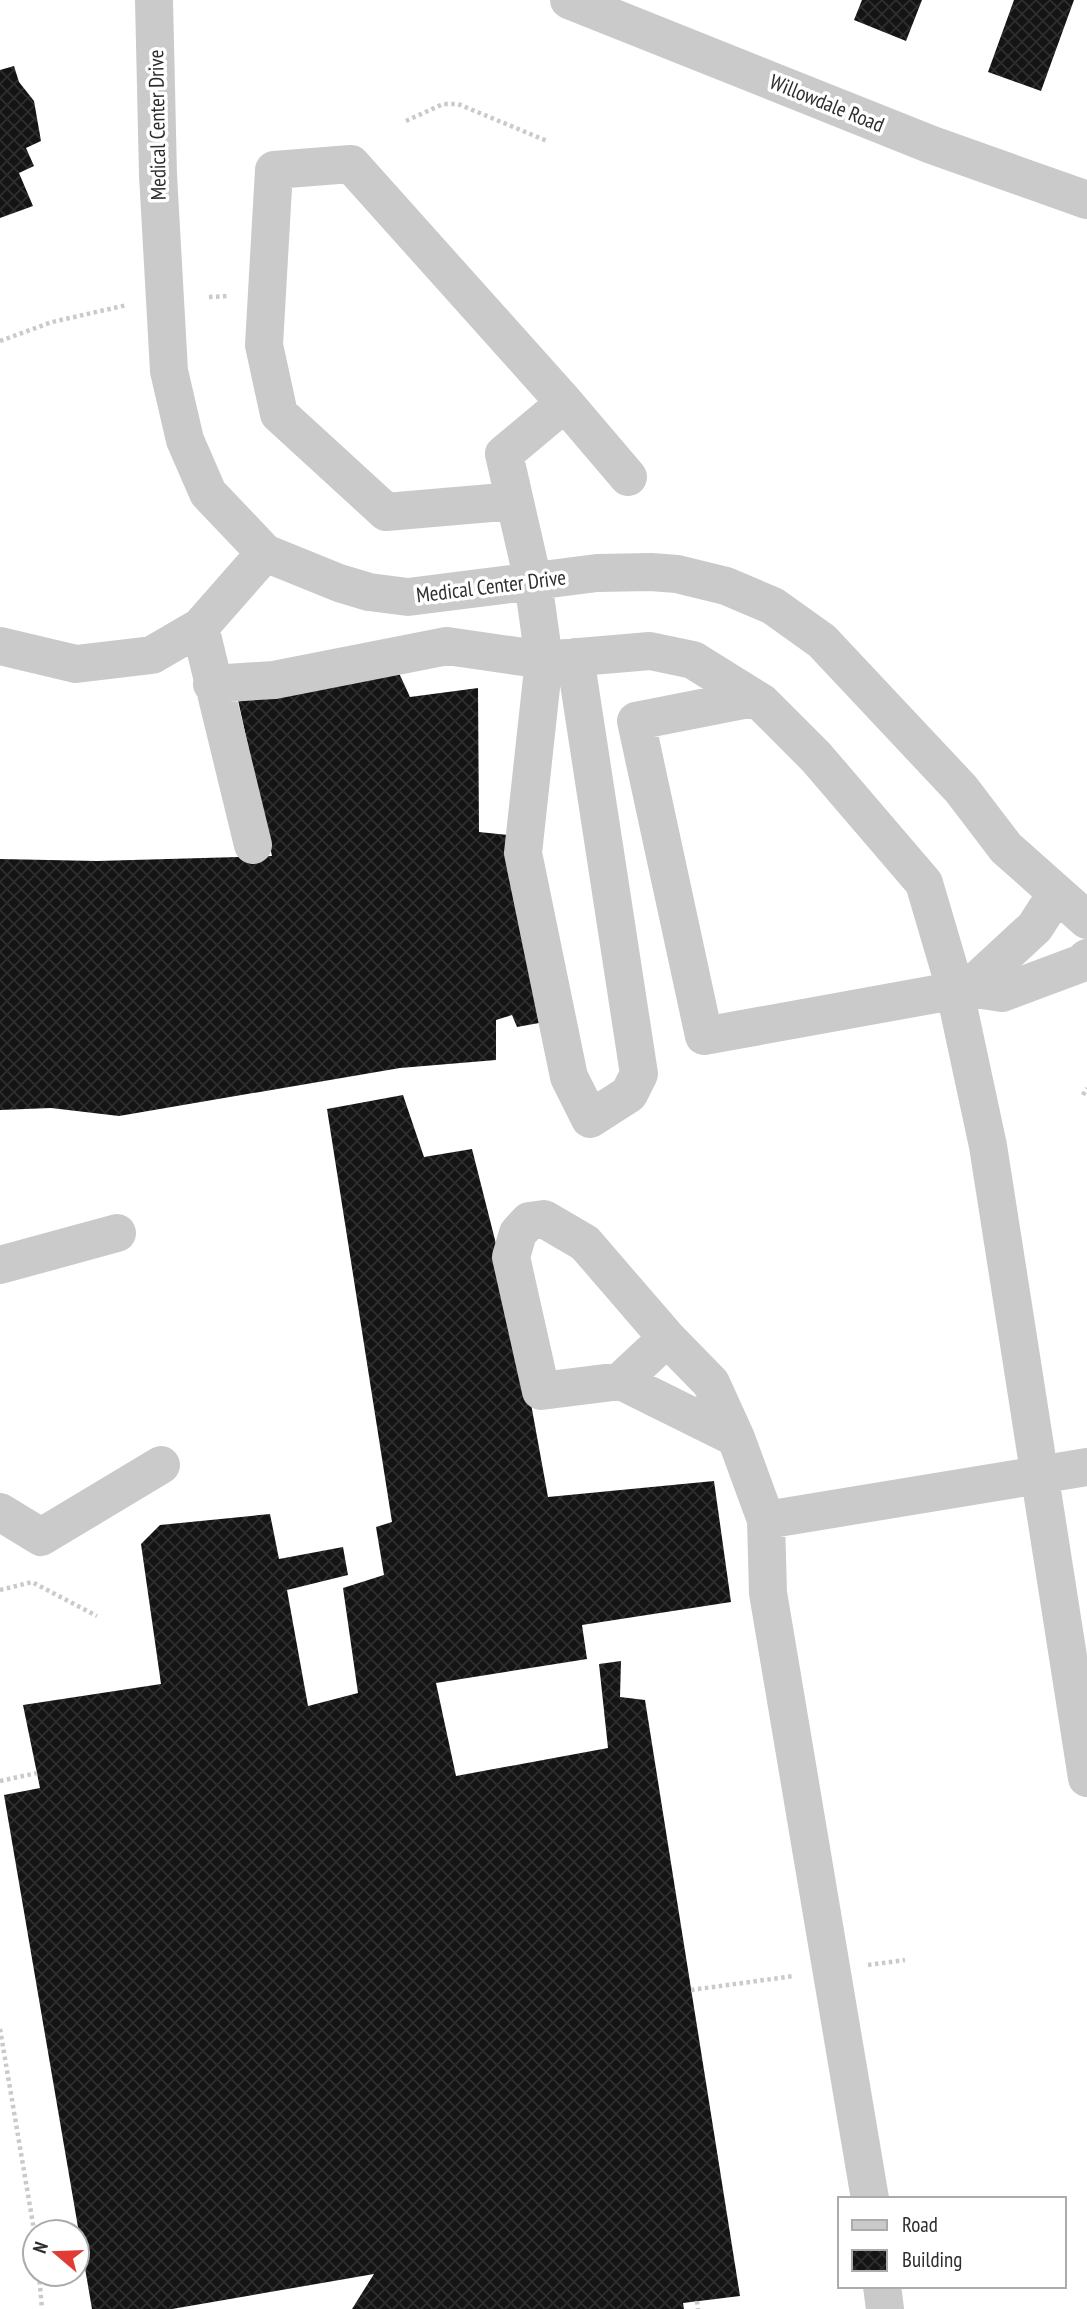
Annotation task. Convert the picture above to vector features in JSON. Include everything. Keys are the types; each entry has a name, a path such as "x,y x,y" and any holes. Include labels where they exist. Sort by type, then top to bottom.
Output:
{"street":[{"name":"Medical Center Drive","path":"154,0 158,189 169,372 185,440 208,493 265,553 339,583 369,592 408,597 597,573 677,574 726,586 772,606 822,641 961,789 1006,848 1087,920"},
{"name":"Willowdale Road","path":"569,0 932,145 1087,200"},
{"path":"514,501 386,512 279,414 264,345 274,170 351,164 628,477"},
{"path":"559,659 523,853 569,1077 590,1119 629,1094 639,1074 559,659 533,581 504,454 565,403"},
{"path":"0,646 76,664 152,655 200,627 265,553"},
{"path":"200,627 253,845"},
{"path":"212,684 274,680 447,646 559,659 650,651 692,660 753,698 816,757 924,883 962,990 1087,1778"},
{"path":"753,698 636,721 704,1036 962,990 1002,993 1082,963 1087,958"},
{"path":"962,990 1035,927 1056,894"},
{"path":"736,1438 621,1381 541,1391 511,1257 518,1233 529,1221 544,1219 585,1243 667,1338 711,1382 736,1438 766,1520 768,1593 818,1877 870,2197"},
{"path":"0,1265 117,1233"},
{"path":"621,1381 667,1338"},
{"path":"0,1512 41,1537 161,1465"},
{"path":"766,1520 1087,1467"},
{"path":"882,2288 885,2309"}],"path":[{"path":"406,121 443,104 457,104 547,141"},
{"path":"0,341 52,322 132,304"},
{"path":"1083,1095 1087,1087"},
{"path":"0,1590 32,1582 97,1616"},
{"path":"0,1781 37,1773"},
{"path":"857,1967 905,1960"},
{"path":"691,1990 807,1974"},
{"path":"0,2029 32,2218"},
{"path":"40,2288 42,2309"},
{"path":"697,2301 698,2309"}],"building":[{"path":"862,0 922,0 906,41 854,20"},
{"path":"1014,0 1074,0 1041,91 988,72"},
{"path":"14,66 19,82 34,101 41,141 26,148 34,166 19,173 33,206 0,218 0,70"},
{"path":"399,673 410,697 478,688 479,832 508,835 550,1021 517,1027 512,1015 496,1020 496,1060 400,1068 119,1116 51,1108 0,1110 0,859 97,861 272,856 238,700"},
{"path":"403,1095 424,1157 472,1149 517,1327 548,1497 714,1481 731,1602 582,1625 587,1659 436,1683 456,1776 608,1748 599,1664 621,1661 620,1697 645,1700 740,2296 683,2303 684,2309 352,2309 374,2274 172,2309 92,2309 88,2288 91,2288 91,2218 76,2218 4,1795 40,1788 23,1705 161,1684 141,1544 160,1525 270,1514 279,1559 343,1547 348,1575 287,1590 308,1706 358,1693 343,1588 384,1575 376,1527 392,1522 327,1109"}]}
